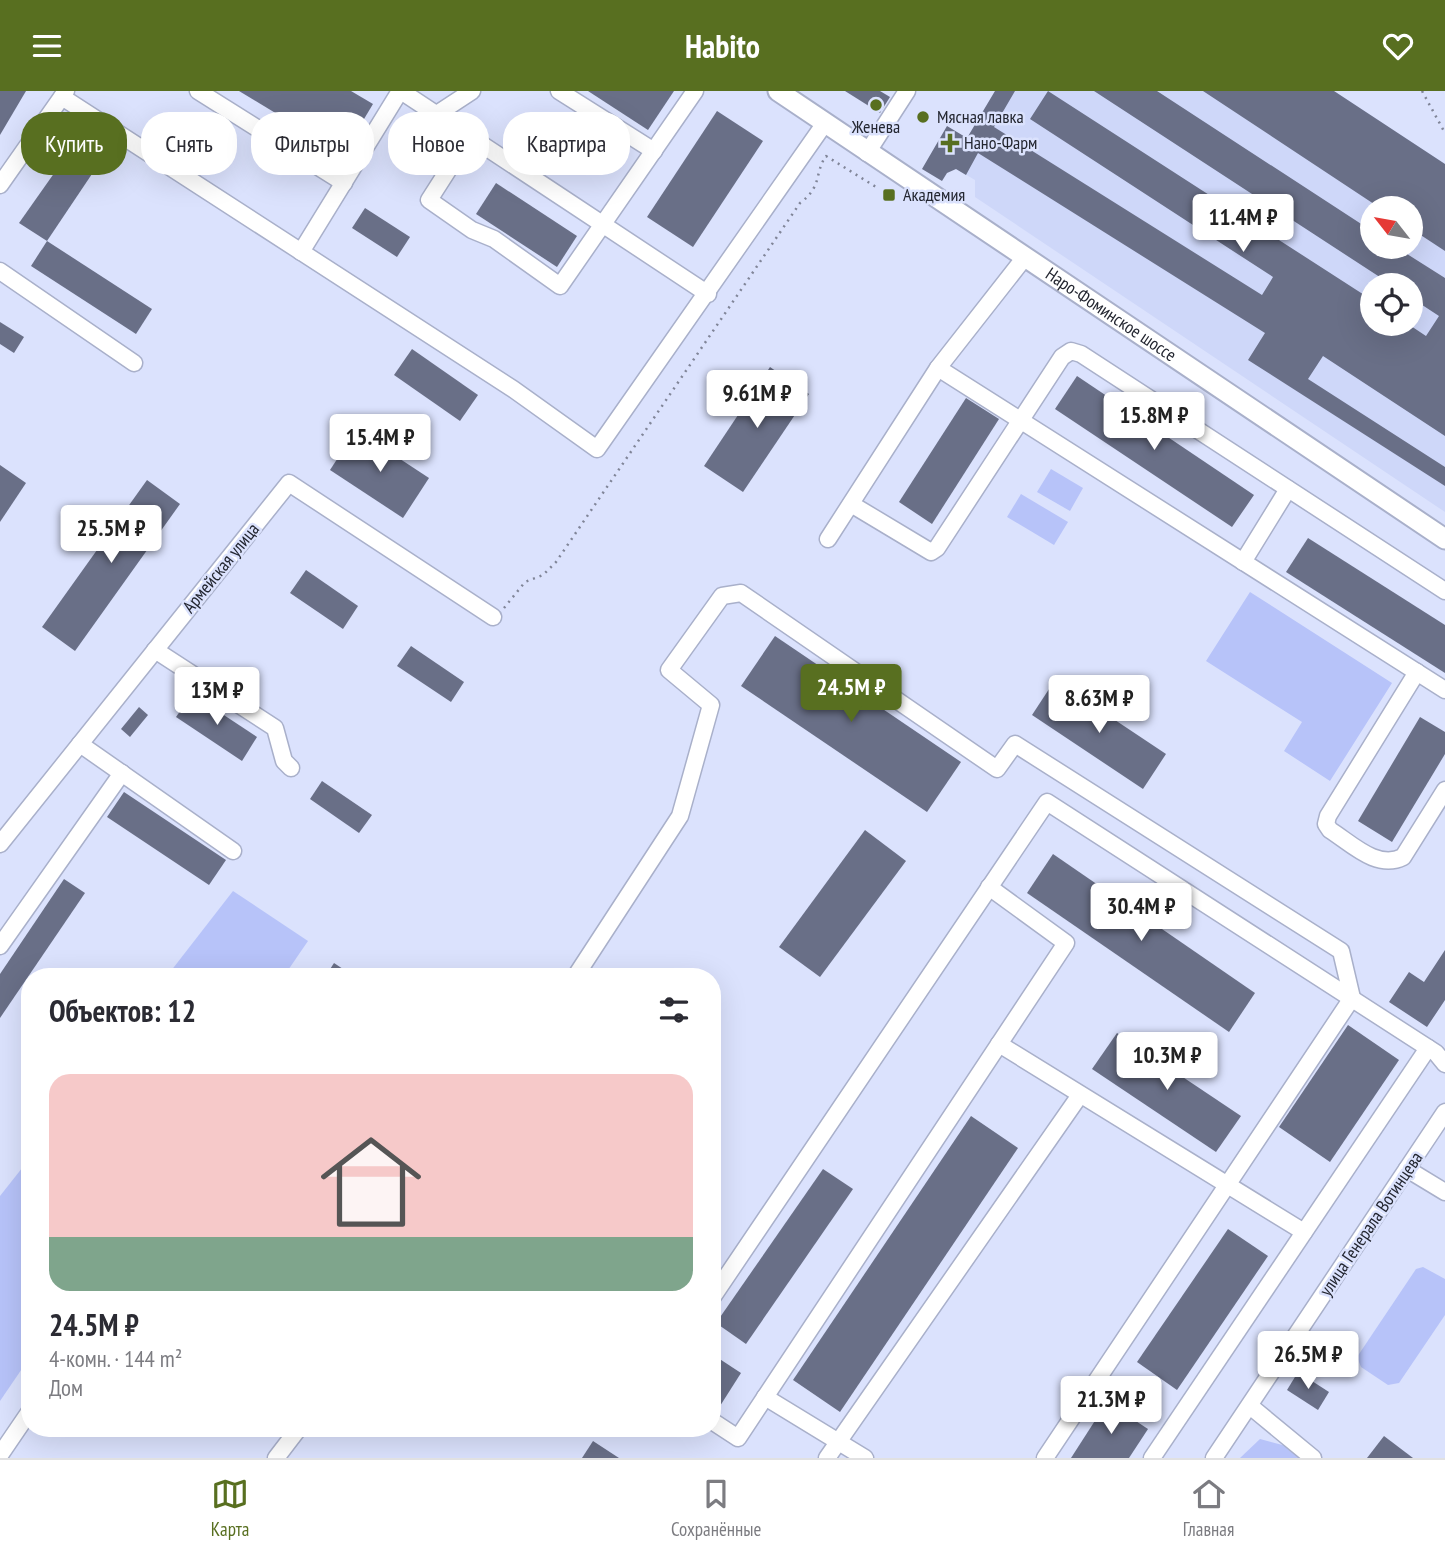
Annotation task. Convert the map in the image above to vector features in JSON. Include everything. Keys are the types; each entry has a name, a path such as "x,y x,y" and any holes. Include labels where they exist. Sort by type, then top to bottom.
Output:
{"main road":[{"name":"Наро-Фоминское шоссе","path":"778,91 1445,539"}],"street":[{"path":"198,91 344,183"},
{"path":"302,252 401,91 434,112"},
{"path":"440,112 471,91"},
{"path":"559,91 654,151"},
{"path":"445,175 429,200 472,230 494,239 560,286 695,91"},
{"path":"867,153 907,91"},
{"path":"0,185 64,94 513,389 597,449 708,294 825,123"},
{"path":"489,149 708,294"},
{"path":"828,539 938,368 1025,257"},
{"path":"0,271 134,363"},
{"path":"851,504 931,552 937,548 1062,357 1071,351 1081,354 1445,591"},
{"path":"938,368 1445,690"},
{"name":"Армейская улица","path":"0,844 289,483 493,617"},
{"path":"1243,562 1288,489"},
{"path":"581,968 680,816 711,705 669,670 722,596 741,593 997,769 1014,744 1340,951 1352,998 1045,1458"},
{"path":"155,650 275,728 284,761 291,768"},
{"path":"1416,672 1328,816 1326,824 1330,830 1381,862 1392,863 1403,857 1445,790"},
{"path":"80,744 233,851"},
{"path":"0,946 122,773"},
{"path":"721,1285 1047,802 1428,1048 1445,1064"},
{"path":"721,1427 738,1438 1066,943 989,887"},
{"path":"999,1044 1304,1232"},
{"path":"1152,1458 1428,1048"},
{"path":"827,1458 1080,1095"},
{"name":"улица Генерала Вотинцева","path":"1214,1458 1445,1112"},
{"path":"1407,1169 1445,1192"},
{"path":"765,1397 865,1458"},
{"path":"1250,1406 1313,1458"},
{"path":"0,1455 21,1424"},
{"path":"276,1458 292,1437"}],"path":[{"path":"1422,91 1445,133"},
{"path":"493,617 511,602 525,582 543,575 556,562 800,203 810,195 819,180 820,164 826,156 876,187"}],"shaded area":[{"path":"995,91 1334,91 1445,164 1445,512 975,197 975,180 951,166"},
{"path":"1051,469 1083,488 1070,511 1037,492"},
{"path":"1021,494 1068,522 1054,545 1007,517"},
{"path":"1250,592 1392,683 1330,781 1284,751 1302,722 1206,661"},
{"path":"233,891 308,941 289,968 173,968"},
{"path":"21,1169 21,1370 0,1401 0,1196"},
{"path":"1423,1267 1445,1279 1445,1315 1399,1383 1388,1385 1361,1367 1357,1357 1416,1269"},
{"path":"1260,1439 1290,1447 1303,1458 1240,1458"}],"building":[{"path":"0,91 26,91 0,135"},
{"path":"239,91 351,91 373,104 368,112 274,112"},
{"path":"588,91 674,91 648,130 630,118 630,112 620,112"},
{"name":"Женева","path":"845,91 880,91 890,97 880,113"},
{"path":"995,91 1015,91 994,127 1262,295 1273,277 1030,119 1048,91 1360,292 1360,336 1426,336 1439,316 1423,306 1423,273 1374,273 1094,91 1157,91 1360,223 1360,259 1415,259 1445,278 1445,436 1323,356 1308,379 1445,467 1445,486 1248,360 1265,333 978,153 966,175 956,169 947,173 942,181 922,169 947,126 967,138"},
{"path":"1203,91 1334,91 1445,164 1445,251 1423,237 1423,196 1362,196"},
{"path":"717,111 763,141 693,247 647,217"},
{"path":"53,175 91,175 47,241 19,223"},
{"path":"496,183 577,236 557,267 476,214"},
{"path":"365,208 410,237 397,257 352,228"},
{"path":"47,241 152,309 136,334 31,266"},
{"path":"0,322 24,337 14,353 0,344"},
{"path":"412,349 478,395 460,421 394,375"},
{"path":"770,367 809,394 743,492 704,466"},
{"path":"1077,376 1254,495 1232,527 1055,409"},
{"path":"966,398 999,419 932,524 899,502"},
{"path":"356,430 429,478 403,518 330,470"},
{"path":"0,465 26,483 0,522"},
{"path":"147,480 180,504 75,651 42,627"},
{"path":"1308,538 1445,625 1445,673 1286,572"},
{"path":"306,570 358,606 343,629 290,593"},
{"path":"775,636 961,762 927,812 741,686"},
{"path":"411,646 464,682 451,702 397,666"},
{"path":"1055,680 1166,754 1143,789 1032,715"},
{"path":"192,694 257,737 242,761 176,717"},
{"path":"139,707 148,715 130,737 121,729"},
{"path":"1420,717 1445,732 1445,754 1392,842 1358,821"},
{"path":"322,781 372,815 359,833 310,799"},
{"path":"124,792 226,860 209,885 107,817"},
{"path":"865,830 906,861 820,977 779,947"},
{"path":"1053,854 1255,993 1229,1032 1027,893"},
{"path":"64,879 85,893 34,968 21,968 21,987 0,1018 0,974"},
{"path":"1445,950 1445,1000 1427,1027 1389,1002 1409,972 1424,982"},
{"path":"1348,1025 1399,1060 1330,1162 1279,1127"},
{"path":"1117,1033 1241,1116 1216,1152 1092,1069"},
{"path":"971,1116 1018,1148 840,1412 793,1380"},
{"path":"823,1169 853,1189 746,1344 721,1326 721,1316"},
{"path":"1228,1229 1268,1256 1177,1390 1137,1362"},
{"path":"721,1360 741,1373 721,1404"},
{"path":"1298,1372 1329,1392 1318,1410 1287,1390"},
{"path":"1107,1402 1148,1429 1129,1458 1071,1458"},
{"path":"1384,1436 1413,1458 1367,1458"},
{"path":"593,1441 619,1458 582,1458"}],"place":[{"name":"Женева","path":"876,105"},
{"name":"Мясная лавка","path":"923,117"},
{"name":"Нано-Фарм","path":"950,143"},
{"name":"Академия","path":"889,195"}]}
